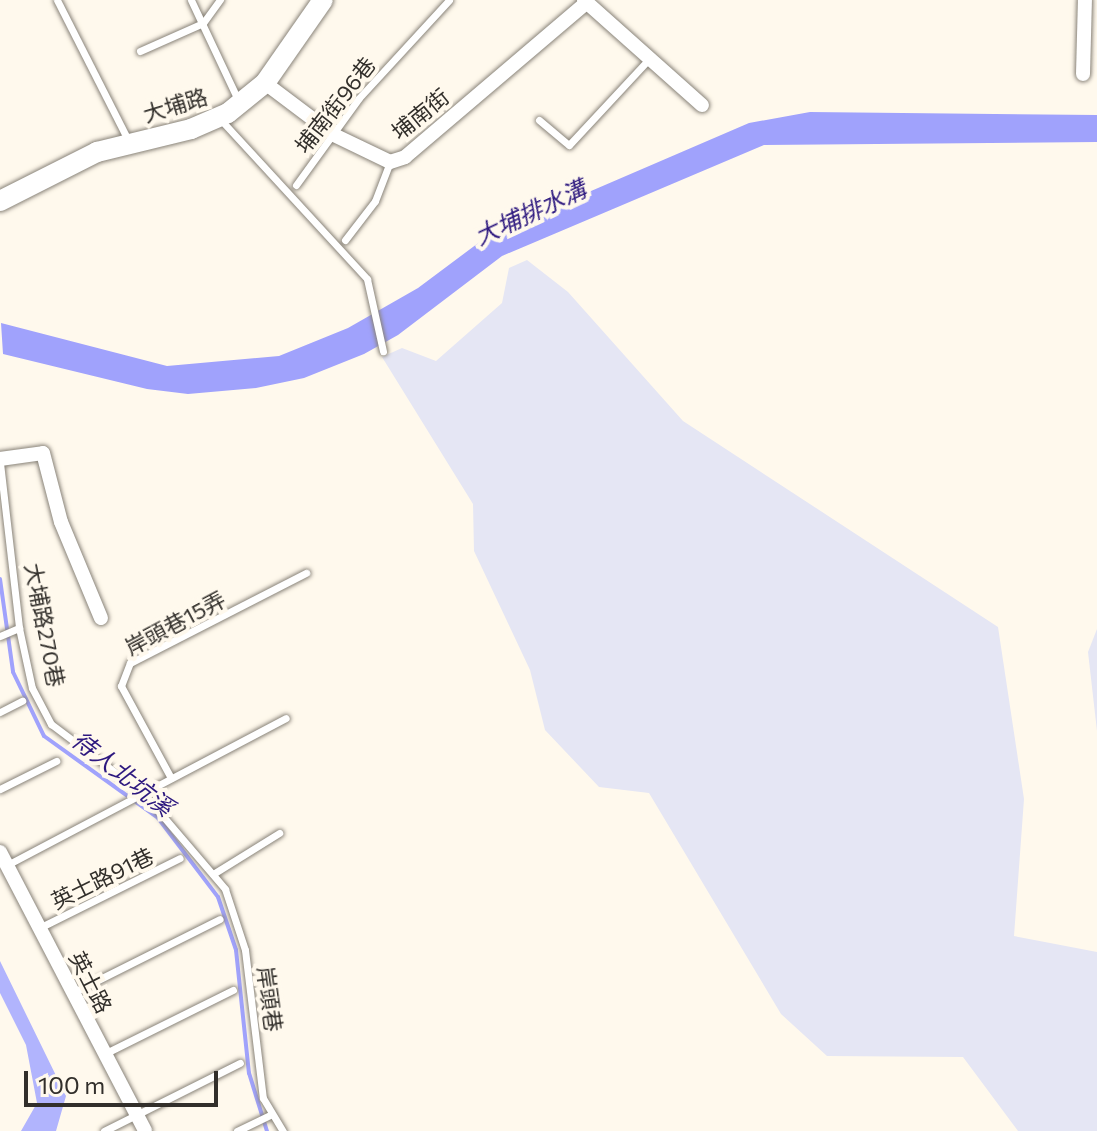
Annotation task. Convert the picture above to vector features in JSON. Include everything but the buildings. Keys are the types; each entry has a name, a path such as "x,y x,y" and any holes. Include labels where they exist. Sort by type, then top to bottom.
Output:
{"main road":[{"name":"大埔路","path":"0,201 54,169 129,142 220,118 265,83 323,0"}],"street":[{"path":"1083,74 1085,0"},
{"name":"埔南街","path":"265,83 334,135 390,162 405,157 586,1"},
{"path":"586,1 702,105"},
{"name":"大埔路270巷","path":"0,461 43,453 61,522 101,618"},
{"name":"英士路","path":"4,858 145,1131"}],"lane":[{"path":"57,0 129,142"},
{"path":"191,0 240,104"},
{"path":"140,51 203,23 220,0"},
{"name":"埔南街96巷","path":"296,185 404,49 449,0"},
{"path":"539,120 569,145 649,59"},
{"path":"220,118 367,279 383,351"},
{"path":"345,240 375,201 390,162"},
{"name":"大埔路270巷","path":"0,461 19,628 32,688 51,724 144,794"},
{"name":"岸頭巷15弄","path":"171,778 121,686 130,663 306,573"},
{"path":"1,636 19,628"},
{"path":"0,712 22,701"},
{"path":"4,858 125,804 286,718"},
{"path":"0,789 56,761"},
{"path":"144,794 213,874 279,833"},
{"name":"英士路91巷","path":"39,928 180,858"},
{"name":"岸頭巷","path":"213,874 240,924 263,1098 270,1115 283,1131"},
{"path":"72,993 220,919"},
{"path":"104,1054 233,990"},
{"path":"104,1131 240,1063"},
{"path":"237,1131 270,1115"}],"shaded area":[{"path":"810,112 1097,115 1097,142 764,145 502,256 398,335 364,354 304,378 256,388 188,394 147,389 3,354 1,323 167,366 279,356 348,328 418,288 489,235 749,123"},
{"path":"527,260 568,292 683,421 998,627 1024,799 1014,936 1097,952 1097,1131 1018,1131 963,1057 827,1056 781,1014 649,793 599,787 545,730 530,670 474,551 473,504 382,357 402,348 436,361 502,303 509,268"},
{"path":"1097,629 1097,731 1088,652"},
{"path":"0,961 66,1096 56,1131 21,1131 37,1103 26,1045 0,993"}],"waterway":[{"name":"待人北坑溪","path":"0,579 13,672 44,736 158,818 218,897 236,950 249,1073 267,1131"}],"water label":[{"name":"大埔排水溝","path":"530,212"}]}
